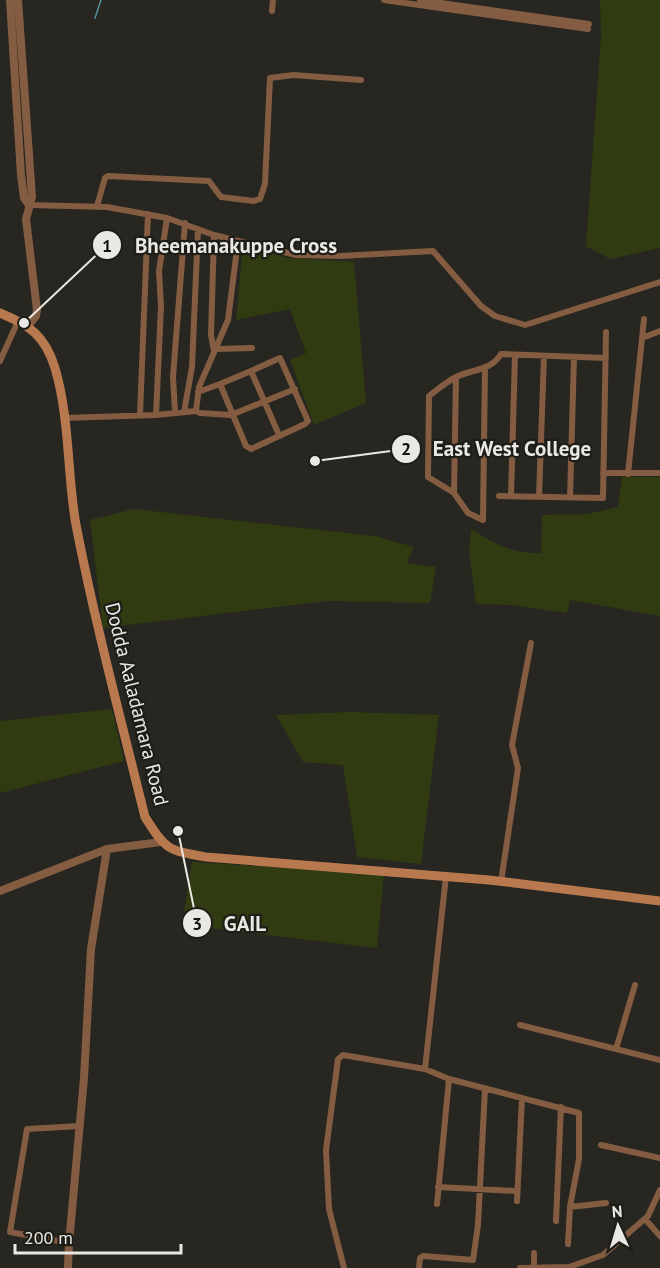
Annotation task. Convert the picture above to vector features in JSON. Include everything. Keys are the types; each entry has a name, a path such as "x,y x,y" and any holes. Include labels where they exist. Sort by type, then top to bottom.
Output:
{"main road":[{"name":"Dodda Aaladamara Road","path":"0,313 28,326 40,338 55,367 64,418 76,523 88,584 146,817 161,842"},
{"path":"161,842 183,853 206,857 446,876 660,901"}],"street":[{"path":"10,0 21,175 24,198 29,205"},
{"path":"18,0 32,197 26,219 38,310 28,326"},
{"path":"272,10 273,0"},
{"path":"384,0 468,8"},
{"path":"424,0 588,26"},
{"path":"468,8 471,0"},
{"path":"97,206 105,178 108,176 209,180 221,197 254,201 260,199 265,184 270,78 293,75 361,80"},
{"path":"29,205 97,206 148,214 185,223 214,235 296,255 340,256 433,251 481,306 495,316 525,325 660,282"},
{"path":"140,415 148,214"},
{"path":"156,414 159,271 167,218"},
{"path":"175,412 173,377 185,223"},
{"path":"184,412 192,367 198,229"},
{"path":"214,235 212,335 215,351"},
{"path":"196,411 198,392 228,320 238,241"},
{"path":"628,474 644,319"},
{"path":"0,361 18,321"},
{"path":"642,338 660,331"},
{"path":"499,496 603,498 606,332"},
{"path":"215,351 252,348"},
{"path":"485,367 483,520 468,513 454,493 428,477 429,396 456,377 496,363 501,354 606,358"},
{"path":"511,496 515,355"},
{"path":"539,497 544,356"},
{"path":"570,498 574,357"},
{"path":"198,392 280,358 308,421 251,449 248,448 220,384"},
{"path":"251,371 279,435"},
{"path":"454,493 456,377"},
{"path":"64,418 196,411 233,415 295,389"},
{"path":"603,473 660,473"},
{"path":"501,882 518,768 512,746 531,643"},
{"path":"0,891 107,849 161,842"},
{"path":"68,1268 91,949 107,849"},
{"path":"424,1069 446,876"},
{"path":"616,1048 635,985"},
{"path":"520,1025 660,1060"},
{"path":"344,1268 329,1209 326,1150 338,1057 344,1055 424,1069 449,1079 579,1113 579,1159 570,1207 568,1244"},
{"path":"437,1204 449,1079"},
{"path":"419,1268 420,1258 423,1256 473,1260 480,1189 485,1089"},
{"path":"517,1201 522,1098"},
{"path":"556,1221 561,1107"},
{"path":"69,1243 10,1232 27,1129 80,1126"},
{"path":"601,1145 660,1158"},
{"path":"438,1187 516,1191"},
{"path":"520,1268 565,1267 603,1255 648,1216 660,1190"},
{"path":"570,1207 606,1203"},
{"path":"645,1219 660,1236"},
{"path":"533,1268 534,1253"}],"green space":[{"path":"600,0 660,0 660,248 610,259 586,246 601,36"},
{"path":"243,246 289,258 354,262 366,403 314,425 290,360 306,353 290,309 236,320"},
{"path":"622,477 660,477 660,616 570,600 567,613 511,605 476,604 469,552 471,529 504,547 521,552 541,553 542,515 587,514 618,507"},
{"path":"134,509 375,536 414,547 407,563 436,567 430,603 327,601 103,628 90,520"},
{"path":"112,709 124,761 0,793 0,721"},
{"path":"350,712 439,715 421,864 357,857 343,765 303,762 276,715"},
{"path":"192,862 384,874 377,948 182,925"}],"waterway":[{"path":"95,18 101,0"}],"place":[{"name":"Bheemanakuppe Cross","path":"24,323"},
{"name":"East West College","path":"315,461"},
{"name":"GAIL","path":"178,831"}]}
